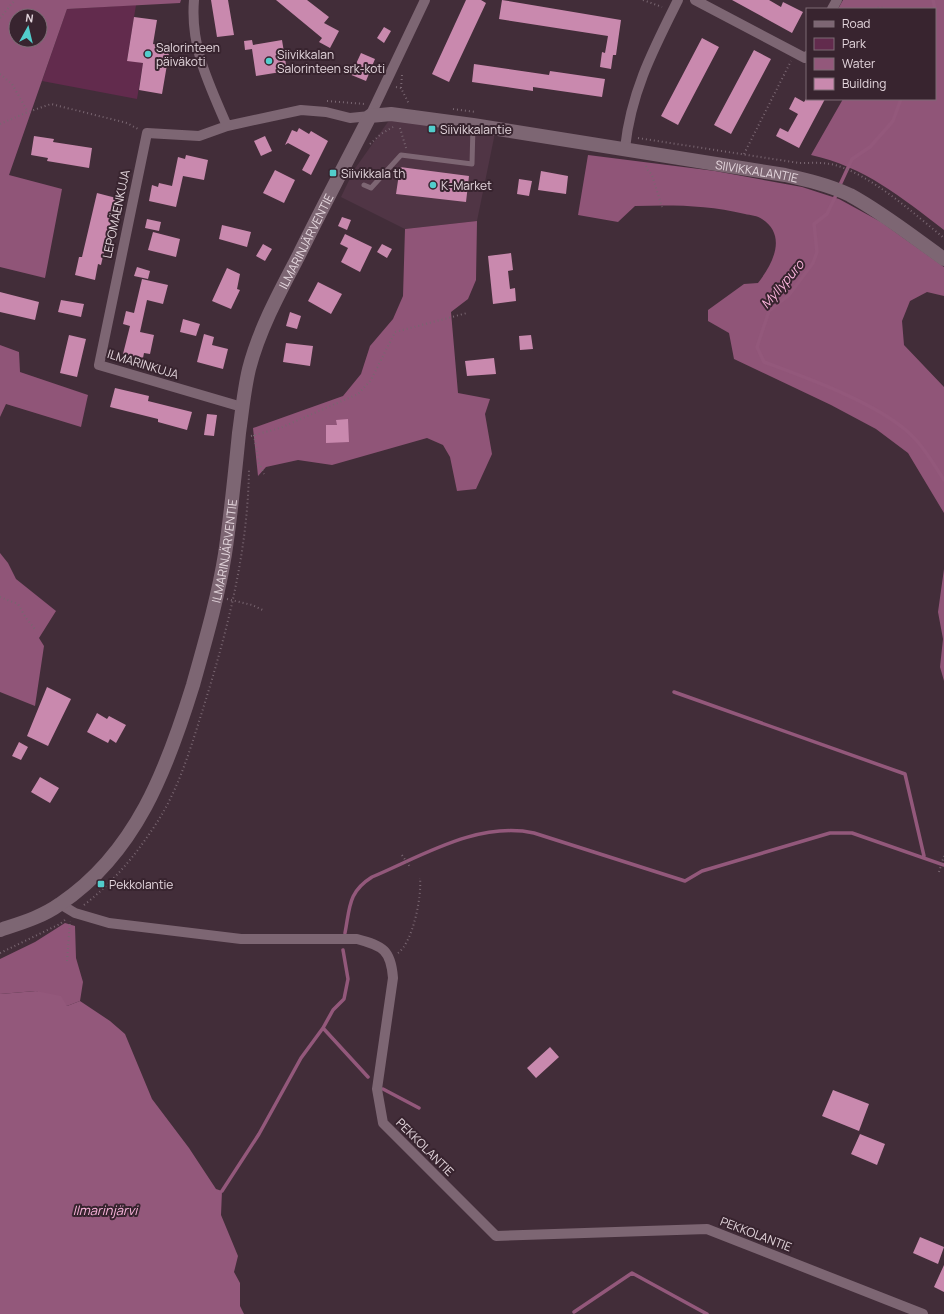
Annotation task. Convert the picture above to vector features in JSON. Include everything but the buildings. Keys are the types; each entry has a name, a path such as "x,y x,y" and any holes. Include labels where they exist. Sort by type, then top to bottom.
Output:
{"main road":[{"name":"SIIVIKKALANTIE","path":"370,116 391,114 625,148 785,174 816,182 850,196 883,216 944,259"},
{"name":"ILMARINJÄRVENTIE","path":"0,930 26,922 60,904 89,880 116,852 136,824 156,789 183,717 216,597 225,555 242,407 249,369 267,320 370,116"}],"street":[{"path":"194,0 192,19 195,43 210,87 227,126"},
{"path":"370,116 425,0"},
{"path":"625,148 631,106 637,88 678,0"},
{"path":"694,0 806,58"},
{"name":"SIIVIKKALANTIE","path":"147,133 199,136 227,126 301,110 326,112 350,118 370,116"},
{"name":"LEPOMÄENKUJA","path":"112,300 147,133"},
{"name":"ILMARINKUJA","path":"112,300 99,365 242,407"},
{"path":"60,904 75,913 108,923 240,939 357,939 375,944 386,950 390,958"},
{"name":"PEKKOLANTIE","path":"390,958 392,963 393,978 377,1089 383,1123 496,1236 707,1229 923,1314"}],"lane":[{"path":"364,185 371,188 401,155 472,164 473,126"}],"path":[{"path":"0,18 15,0"},
{"path":"643,0 672,11"},
{"path":"0,10 4,13"},
{"path":"744,154 795,53"},
{"path":"0,74 12,84 28,112"},
{"path":"0,124 51,104 127,123 147,133"},
{"path":"398,123 408,156"},
{"path":"642,151 647,169 652,175 662,207"},
{"path":"836,165 854,173 879,188 944,238"},
{"path":"239,440 280,428 358,394 371,380 395,332 467,313"},
{"path":"254,435 259,463 264,474"},
{"path":"0,597 18,604 26,618 35,629"},
{"path":"216,597 252,605 265,611"},
{"path":"402,856 410,867"},
{"path":"939,872 944,856"},
{"path":"390,958 400,952 409,936 421,896 420,878"},
{"path":"67,961 71,928 70,916"}],"shaded area":[{"path":"0,0 181,0 180,3 67,9 9,175 62,189 45,278 0,267"},
{"path":"843,0 944,0 944,230 913,206 865,175 849,167 811,155 842,100 936,100 936,8 839,8"},
{"path":"390,119 495,133 477,221 405,229 341,197 354,170"},
{"path":"588,155 715,171 802,187 839,199 881,222 944,267 944,296 927,292 910,301 902,321 904,345 944,387 944,513 908,453 876,429 831,405 734,359 729,333 708,321 708,310 744,284 758,283 763,276 775,251 776,242 770,226 762,219 754,216 731,211 690,206 635,206 618,222 578,215"},
{"path":"477,221 476,280 468,299 451,312 458,393 490,399 485,414 492,454 476,489 457,491 450,457 443,445 427,438 332,465 298,460 266,467 258,476 253,428 343,396 361,374 370,346 393,319 403,296 405,229"},
{"path":"0,345 19,352 20,372 88,395 81,427 6,404 0,417"},
{"path":"0,553 8,563 16,579 56,611 39,638 44,646 35,706 0,692"},
{"path":"944,569 944,681 940,667 943,639 938,612"},
{"path":"65,923 75,926 76,958 83,982 80,1001 67,1006 36,991 0,994 0,959 35,942"}],"green space":[{"path":"136,5 127,60 143,63 137,99 42,81 67,9"}],"water":[{"name":"Ilmarinjärvi","path":"36,991 61,996 67,1006 80,1001 110,1021 125,1034 152,1099 189,1148 216,1189 222,1191 221,1215 238,1256 234,1272 240,1283 240,1306 244,1314 0,1314 0,994"}],"waterway":[{"name":"Myllypuro","path":"933,0 935,8"},
{"name":"Myllypuro","path":"839,187 852,159 870,147 893,121 901,100"},
{"name":"Myllypuro","path":"837,193 827,214 814,224 817,252 813,263 789,295 769,311 757,347 764,362 838,391 858,400 893,420 918,442 944,480"},
{"path":"674,692 905,774 924,856"},
{"path":"345,933 349,908 354,894 358,888 372,877 451,843 471,836 492,832 513,831 534,833 685,881 702,871 830,833 852,833 944,865"},
{"path":"222,1191 259,1134 301,1058 323,1028 333,1010 344,999 348,979 343,950"},
{"path":"323,1028 368,1077"},
{"path":"383,1089 419,1108"},
{"path":"574,1312 632,1273 707,1314"}],"place":[{"name":"Salorinteen päiväkoti","path":"148,54"},
{"name":"Siivikkalan Salorinteen srk-koti","path":"269,61"},
{"name":"Siivikkalantie","path":"432,129"},
{"name":"Siivikkala th","path":"333,173"},
{"name":"K-Market","path":"433,185"},
{"name":"Pekkolantie","path":"101,884"}]}
